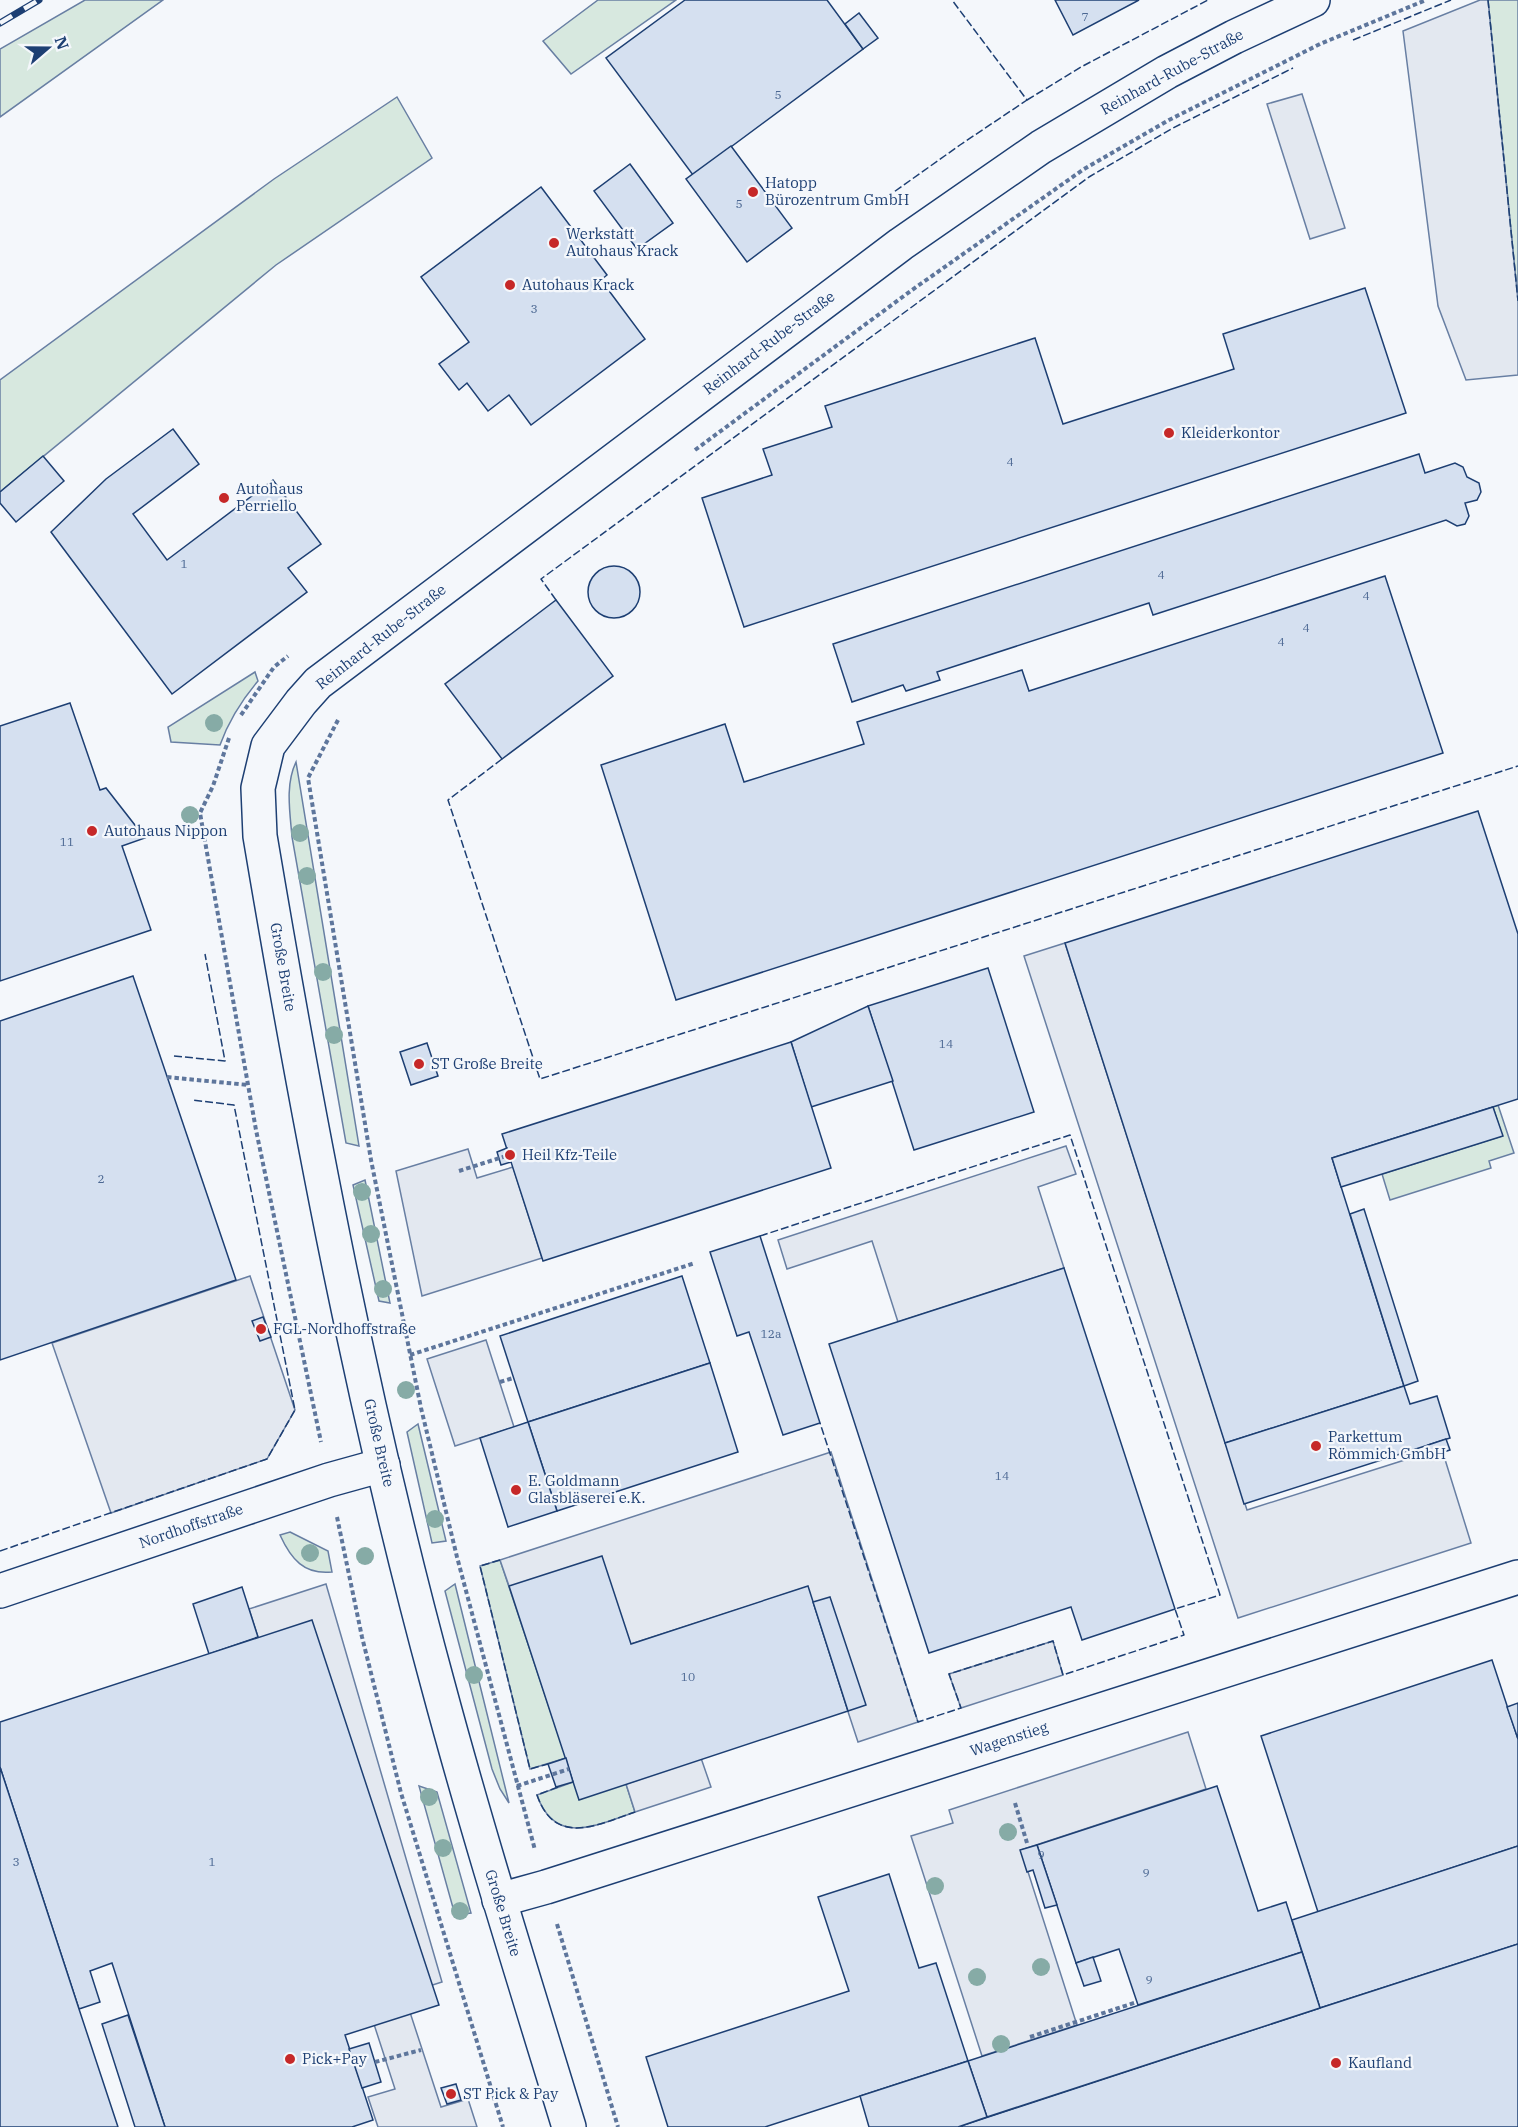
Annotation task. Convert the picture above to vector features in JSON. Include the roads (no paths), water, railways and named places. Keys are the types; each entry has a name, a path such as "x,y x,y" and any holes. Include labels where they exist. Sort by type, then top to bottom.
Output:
{"street":[{"name":"Reinhard-Rube-Straße","path":"268,746 318,683 901,244 1041,147 1167,72 1313,0"},
{"name":"Große Breite","path":"268,746 258,788 260,836 320,1176 383,1465 437,1684 499,1900 569,2127"},
{"name":"Nordhoffstraße","path":"0,1591 328,1480 383,1465"},
{"name":"Wagenstieg","path":"499,1900 546,1887 1518,1577"}],"railway":[{"path":"0,23 39,0"}],"place":[{"name":"Hatopp Bürozentrum GmbH","path":"753,192"},
{"name":"Werkstatt Autohaus Krack","path":"554,243"},
{"name":"Autohaus Krack","path":"510,285"},
{"name":"Kleiderkontor","path":"1169,433"},
{"name":"Autohaus Perriello","path":"224,498"},
{"name":"Autohaus Nippon","path":"92,831"},
{"name":"ST Große Breite","path":"419,1064"},
{"name":"Heil Kfz-Teile","path":"510,1155"},
{"name":"FGL-Nordhoffstraße","path":"261,1329"},
{"name":"Parkettum Römmich GmbH","path":"1316,1446"},
{"name":"E. Goldmann Glasbläserei e.K.","path":"516,1490"},
{"name":"Pick+Pay","path":"290,2059"},
{"name":"Kaufland","path":"1336,2063"},
{"name":"ST Pick & Pay","path":"451,2094"}]}
